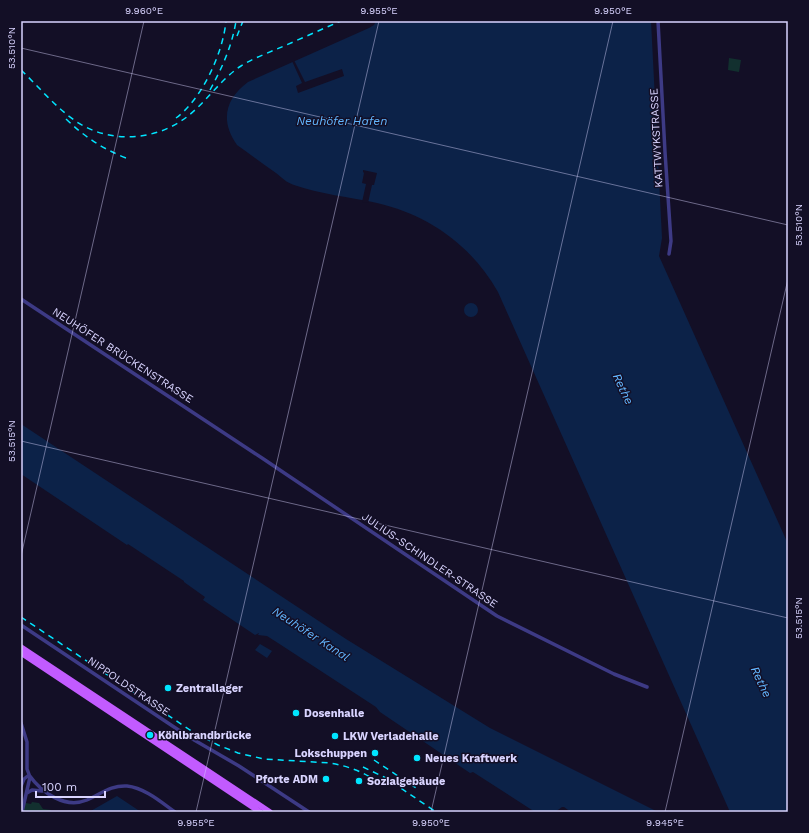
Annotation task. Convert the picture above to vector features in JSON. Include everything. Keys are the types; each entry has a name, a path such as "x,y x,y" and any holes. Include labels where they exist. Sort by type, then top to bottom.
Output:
{"main road":[{"path":"21,646 270,812"},
{"path":"21,653 260,812"}],"street":[{"name":"KATTWYKSTRASSE","path":"658,21 665,152 672,241 669,254"},
{"name":"NEUHÖFER BRÜCKENSTRASSE","path":"21,299 215,426"},
{"name":"JULIUS-SCHINDLER-STRASSE","path":"215,426 497,616 614,674 647,687"},
{"name":"NIPPOLDSTRASSE","path":"21,625 189,737 239,766 309,812"},
{"path":"21,723 27,742 27,766 29,775 27,794 22,812"},
{"path":"21,786 24,779 29,775"},
{"path":"29,775 44,791 57,799 64,801 75,802 88,800 101,792 114,787 130,786 145,792 175,812"},
{"path":"27,794 32,790 44,791"}],"green space":[{"path":"729,58 741,60 739,72 728,70"},
{"path":"21,802 31,804 32,802 39,803 43,809 51,810 50,812 21,812"}],"water":[{"path":"376,21 651,21 662,238 659,256 788,544 788,812 730,812 498,292 475,260 462,246 447,234 414,215 377,203 314,191 289,183 237,145 232,136 228,127 227,119 230,103 240,89 248,82 369,28 374,25"},
{"path":"471,303 476,305 478,310 476,315 471,317 466,315 464,310 466,305"},
{"name":"Neuhöfer Kanal","path":"21,424 346,639 490,728 658,812 571,812 562,807 555,812 535,812 473,772 470,773 380,712 376,707 278,643 267,636 258,635 259,633 255,635 203,600 205,597 184,581 21,474"},
{"path":"260,644 272,651 267,658 255,650"},
{"path":"117,796 141,812 89,812"}],"pier":[{"path":"294,60 305,82 342,69 344,76 298,93 296,86 302,83 292,61"},
{"path":"363,170 377,173 374,185 372,185 368,203 362,202 366,184 362,183 364,173"}],"railway":[{"path":"176,118 194,99 210,74 221,47 226,21"},
{"path":"210,90 226,57 236,21"},
{"path":"237,36 243,21"},
{"path":"21,70 69,116 90,129 104,134 118,136 133,137 148,135 162,131 188,116 227,77 245,63 341,21"},
{"path":"66,119 94,142 126,158"},
{"path":"21,617 190,730 218,745 238,753 264,759 337,764 362,773 379,783"},
{"path":"374,760 419,790"},
{"path":"363,767 386,778 436,812"}],"place":[{"name":"Zentrallager","path":"168,688"},
{"name":"Dosenhalle","path":"296,713"},
{"name":"Köhlbrandbrücke","path":"150,735"},
{"name":"LKW Verladehalle","path":"335,736"},
{"name":"Lokschuppen","path":"375,753"},
{"name":"Neues Kraftwerk","path":"417,758"},
{"name":"Pforte ADM","path":"326,779"},
{"name":"Sozialgebäude","path":"359,781"}],"water label":[{"name":"Neuhöfer Hafen","path":"342,121"},
{"name":"Rethe","path":"623,389"},
{"name":"Rethe","path":"761,682"}]}
